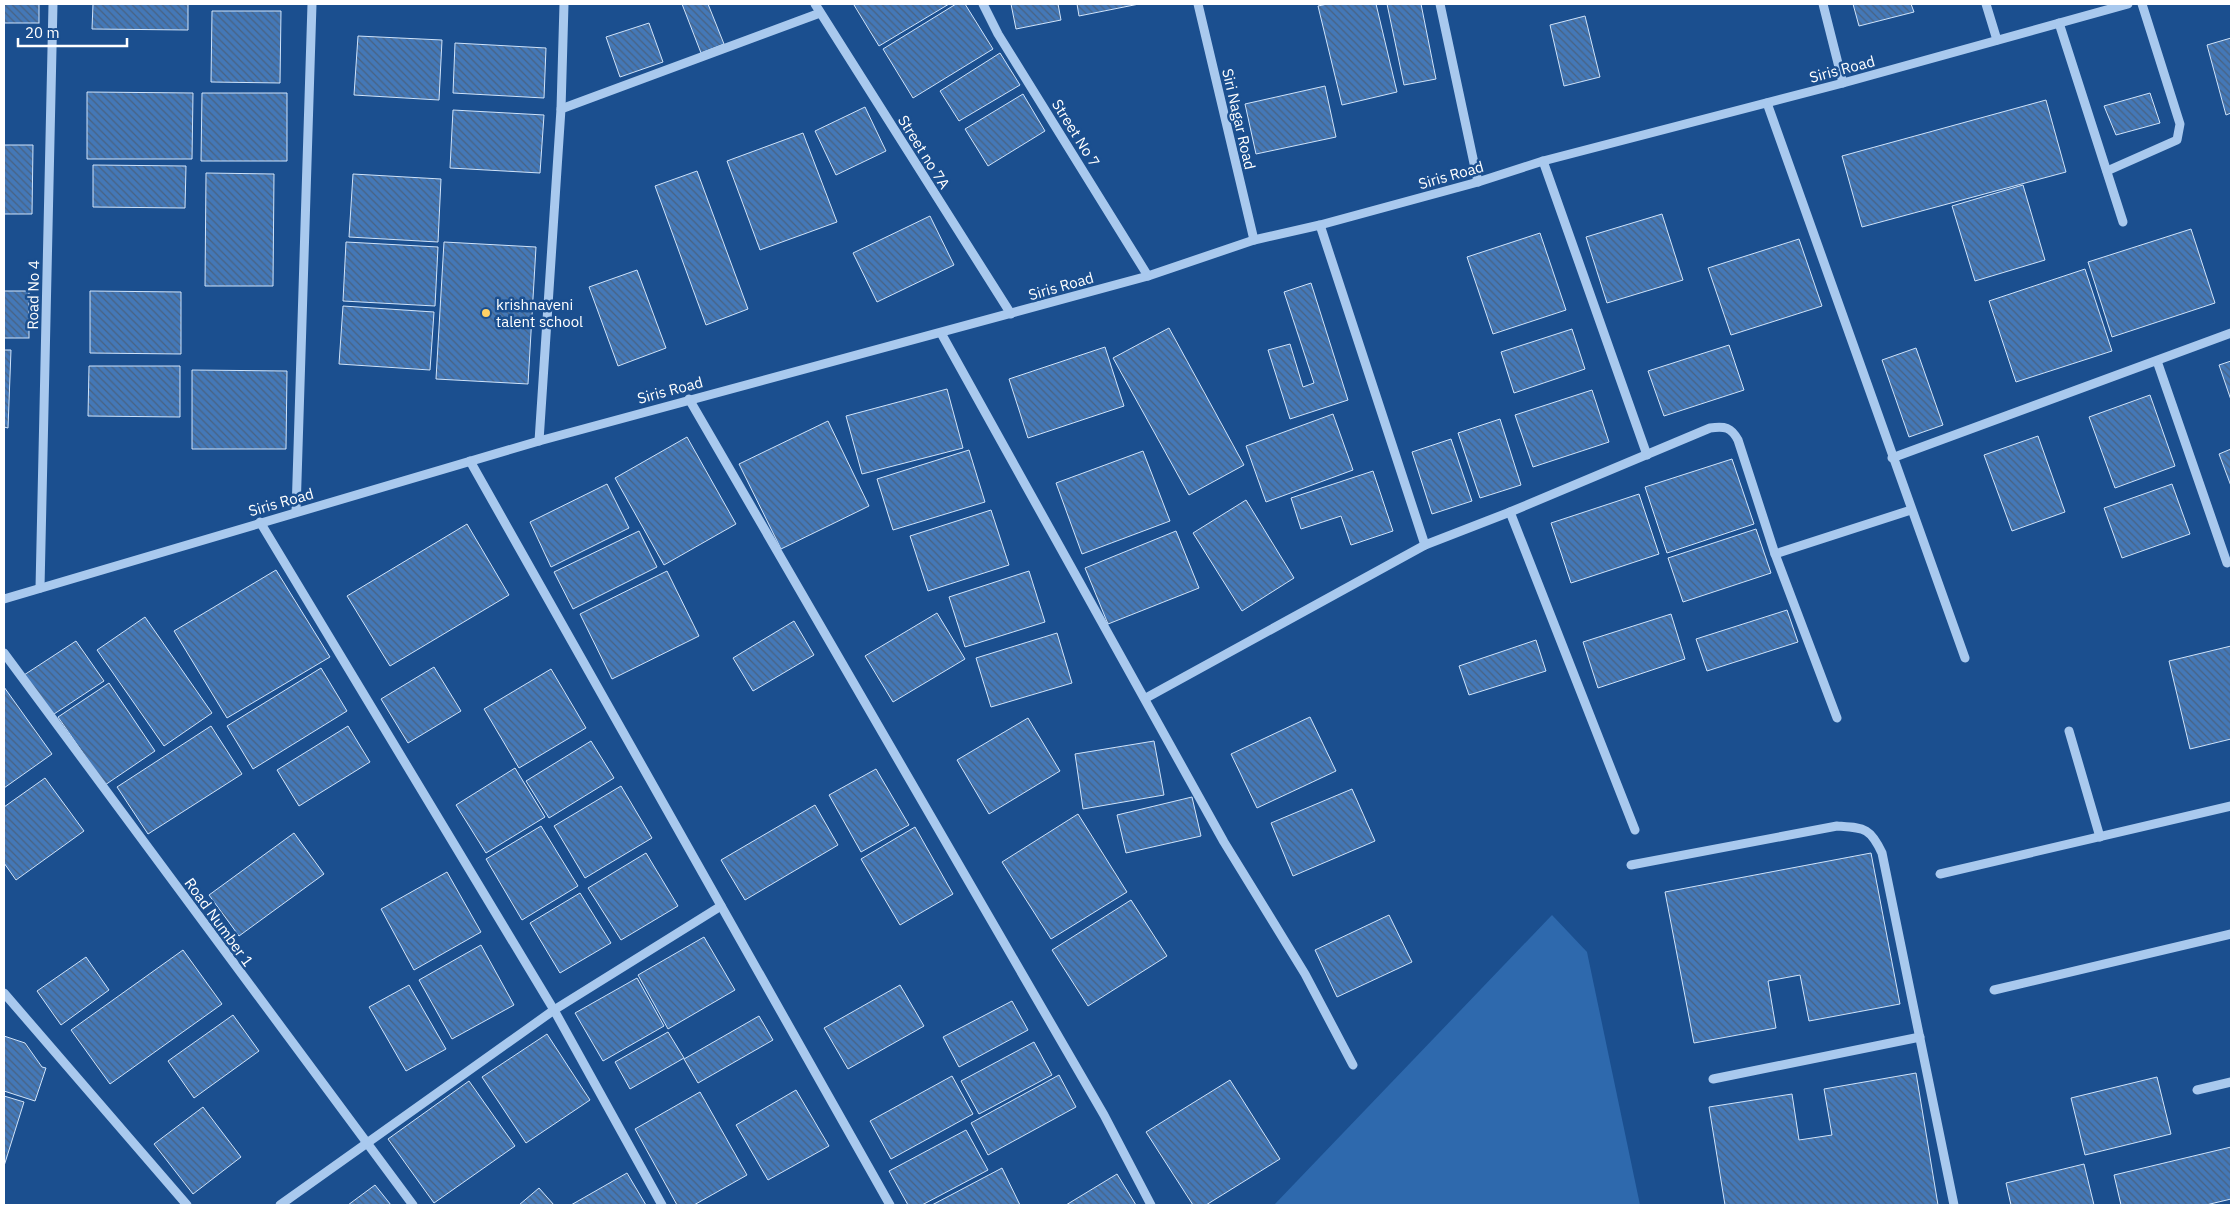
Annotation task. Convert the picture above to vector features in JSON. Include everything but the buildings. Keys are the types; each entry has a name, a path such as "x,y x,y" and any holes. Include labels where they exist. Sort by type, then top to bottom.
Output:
{"street":[{"name":"Road No 4","path":"40,588 53,4"},
{"path":"296,512 312,4"},
{"path":"539,441 561,109 564,4"},
{"name":"Street no 7A","path":"815,4 1011,314"},
{"name":"Street No 7","path":"983,4 998,34 1148,276"},
{"name":"Siri Nagar Road","path":"1198,4 1254,240"},
{"path":"1440,4 1478,182"},
{"path":"1823,4 1843,83"},
{"path":"1986,4 1997,40"},
{"name":"Siris Road","path":"4,599 539,441 1148,276 1254,240 1320,226 1478,182 1543,161 1843,83 2128,4"},
{"path":"2107,171 2176,140 2180,124 2142,4"},
{"path":"561,109 820,13"},
{"path":"2059,23 2123,222"},
{"path":"1767,103 1892,458 1965,658"},
{"path":"1543,161 1647,455"},
{"path":"1320,226 1425,545"},
{"path":"941,333 1146,698 1224,842 1305,974 1353,1065"},
{"path":"1892,458 2231,333"},
{"path":"2157,361 2227,563"},
{"path":"689,399 1104,1115 1151,1205"},
{"path":"1146,698 1425,545 1510,512 1710,428 1725,426 1733,431 1738,440 1775,554 1836,718"},
{"path":"470,461 890,1205"},
{"path":"1775,554 1911,510"},
{"path":"1510,512 1635,830"},
{"path":"260,522 554,1010 662,1205"},
{"name":"Road Number 1","path":"4,653 365,1143 413,1205"},
{"path":"2069,731 2100,837"},
{"path":"1940,874 2231,806"},
{"path":"1631,865 1837,826 1863,828 1876,839 1882,853 1954,1205"},
{"path":"280,1205 554,1010 721,906"},
{"path":"1994,990 2231,934"},
{"path":"4,993 184,1204"},
{"path":"1713,1079 1920,1037"},
{"path":"2197,1090 2231,1082"}],"shaded area":[{"path":"1552,915 1587,952 1640,1205 1274,1205"}],"place":[{"name":"krishnaveni talent school","path":"486,313"}]}
